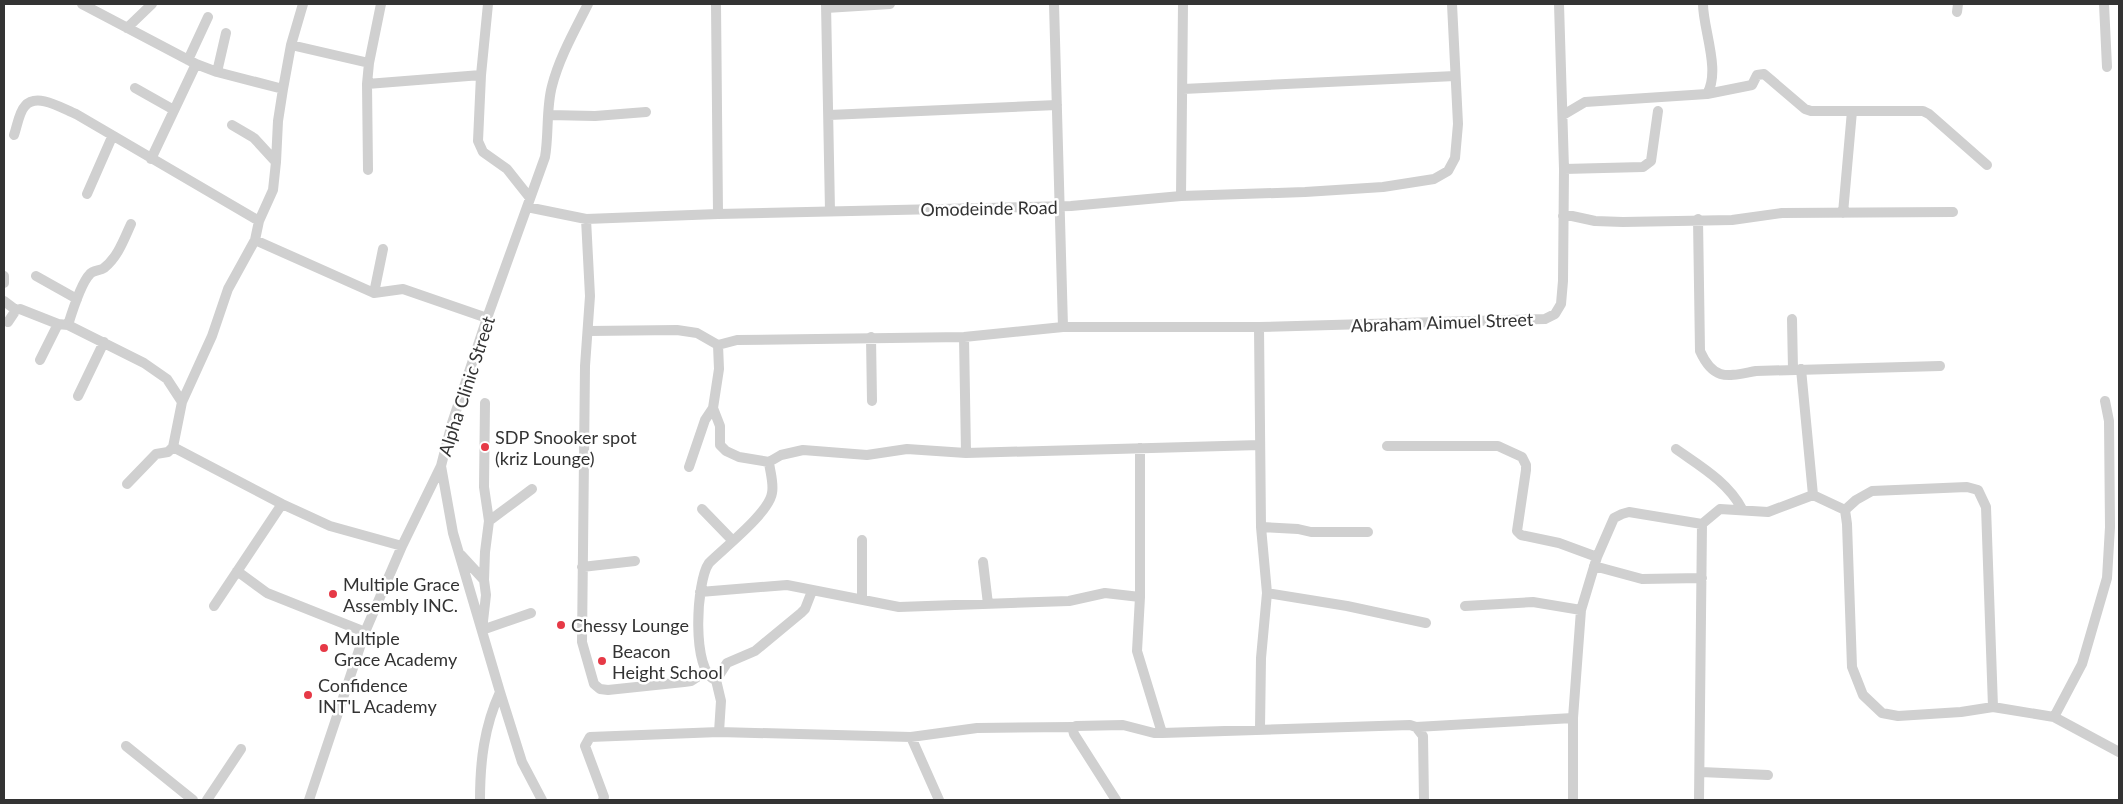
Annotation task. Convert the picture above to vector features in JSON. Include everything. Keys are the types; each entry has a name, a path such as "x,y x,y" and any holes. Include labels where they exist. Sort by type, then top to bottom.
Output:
{"street":[{"path":"82,4 192,62 217,72 283,89"},
{"path":"127,28 152,4"},
{"path":"127,484 156,454 168,452 173,448 182,402 212,336 228,289 255,240 259,221 273,190 278,121 283,89 291,45 303,4"},
{"path":"368,170 368,63 381,4"},
{"path":"488,4 481,75 478,141 486,156 507,169 528,203"},
{"name":"Alpha Clinic Street","path":"542,800 522,762 500,692 458,553 441,466 452,423 487,318 545,157 549,135 551,88 557,68 588,4"},
{"path":"716,4 718,214"},
{"path":"830,211 826,6 890,4"},
{"path":"1054,4 1063,327"},
{"path":"1181,196 1184,89 1183,4"},
{"path":"1184,89 1455,76 1452,4"},
{"name":"Abraham Aimuel Street","path":"718,345 737,340 755,342 871,337 964,337 1063,327 1259,327 1545,319 1555,314 1561,304 1564,170 1559,4"},
{"path":"1702,4 1711,65 1712,86 1707,94"},
{"path":"2104,4 2106,67"},
{"path":"151,159 174,110 208,17"},
{"path":"217,72 226,33"},
{"path":"291,45 368,63"},
{"path":"1563,116 1585,102 1707,94 1752,85 1757,75 1764,74 1805,109 1811,111 1923,112 1929,114 1987,165"},
{"path":"367,84 481,75"},
{"name":"Omodeinde Road","path":"528,203 586,219 1092,205 1181,196 1305,192 1383,186 1434,179 1448,170 1455,158 1458,124 1455,76"},
{"path":"134,88 174,110"},
{"path":"14,135 24,107 38,101 44,101 76,114 112,137 259,221"},
{"path":"829,115 1057,105"},
{"path":"1564,170 1643,167 1651,161 1658,111"},
{"path":"1843,213 1852,111"},
{"path":"549,115 596,116 646,112"},
{"path":"232,125 254,138 276,162"},
{"path":"87,194 112,137"},
{"path":"1563,216 1595,221 1623,222 1698,219 1732,220 1782,213 1953,212"},
{"path":"586,219 590,296 585,366 580,635 594,684 600,689 608,690 684,682 697,678 705,672"},
{"path":"1698,219 1700,352 1711,370 1723,376 1797,370 1940,366"},
{"path":"40,360 63,324 90,273 102,270 113,260 131,224"},
{"path":"255,240 374,293 404,289 487,318"},
{"path":"374,293 383,250"},
{"path":"4,276 4,283"},
{"path":"36,276 77,299"},
{"path":"4,301 16,310 23,309 63,324 126,352 162,374 182,402"},
{"path":"8,322 16,310"},
{"path":"1792,318 1813,495"},
{"path":"1259,327 1261,527 1267,592 1261,658 1260,728"},
{"path":"589,331 677,330 697,333 718,345 719,369 713,408 705,420 689,467"},
{"path":"871,337 872,401"},
{"path":"964,337 966,453"},
{"path":"78,396 104,342"},
{"path":"2054,717 2082,664 2107,578 2110,527 2109,421 2105,401"},
{"path":"485,403 484,488 489,521 485,552 484,580 486,596 482,630 531,613"},
{"path":"713,408 720,426 719,440 722,448 739,457 769,462 781,455 803,450 867,455 907,449 966,453 1260,445"},
{"path":"1387,446 1498,446 1522,457 1526,465 1517,531 1521,535 1559,543 1596,562 1642,579 1702,578"},
{"path":"173,448 282,504 330,526 402,546"},
{"path":"1140,448 1140,597 1137,651 1162,733"},
{"path":"1676,448 1725,485 1736,497 1742,509"},
{"path":"716,680 710,678 705,672 701,657 700,592 704,570 760,513 771,498 773,488 769,462"},
{"path":"309,800 365,632 402,546 441,466"},
{"path":"1845,510 1872,490 1967,487 1978,490 1986,507 1993,708"},
{"path":"489,521 532,489"},
{"path":"1573,800 1573,718 1581,610 1596,562 1614,518 1622,514 1635,512 1702,524 1720,509 1768,512 1813,495 1845,510"},
{"path":"214,606 282,504"},
{"path":"702,509 733,541"},
{"path":"1845,510 1852,667 1863,695 1882,713 1898,716 1993,708 2054,717 2119,752"},
{"path":"1699,800 1702,524"},
{"path":"1261,527 1311,532 1368,532"},
{"path":"862,540 862,600"},
{"path":"458,553 484,580"},
{"path":"582,567 635,561"},
{"path":"983,562 988,604"},
{"path":"237,571 268,593 365,632"},
{"path":"700,592 787,585 899,607 1069,601 1105,593 1140,597"},
{"path":"719,732 720,702 716,680 726,663 755,651 801,614 812,591"},
{"path":"1267,592 1347,606 1426,623"},
{"path":"1465,606 1533,602 1581,610"},
{"path":"480,800 484,738 490,715 500,692"},
{"path":"603,800 604,796 585,746 590,737 719,732 910,737 977,728 1073,727 1123,724 1154,733 1214,732 1260,728 1410,725 1416,727 1573,718"},
{"path":"1073,727 1074,734 1116,800"},
{"path":"1416,727 1423,736 1424,800"},
{"path":"910,737 939,800"},
{"path":"126,746 193,800"},
{"path":"206,800 241,749"},
{"path":"1700,772 1768,775"}],"place":[{"name":"SDP Snooker spot (kriz Lounge)","path":"485,447"},
{"name":"Multiple Grace Assembly INC.","path":"333,594"},
{"name":"Chessy Lounge","path":"561,625"},
{"name":"Multiple Grace Academy","path":"324,648"},
{"name":"Beacon Height School","path":"602,661"},
{"name":"Confidence INT'L Academy","path":"308,695"}]}
